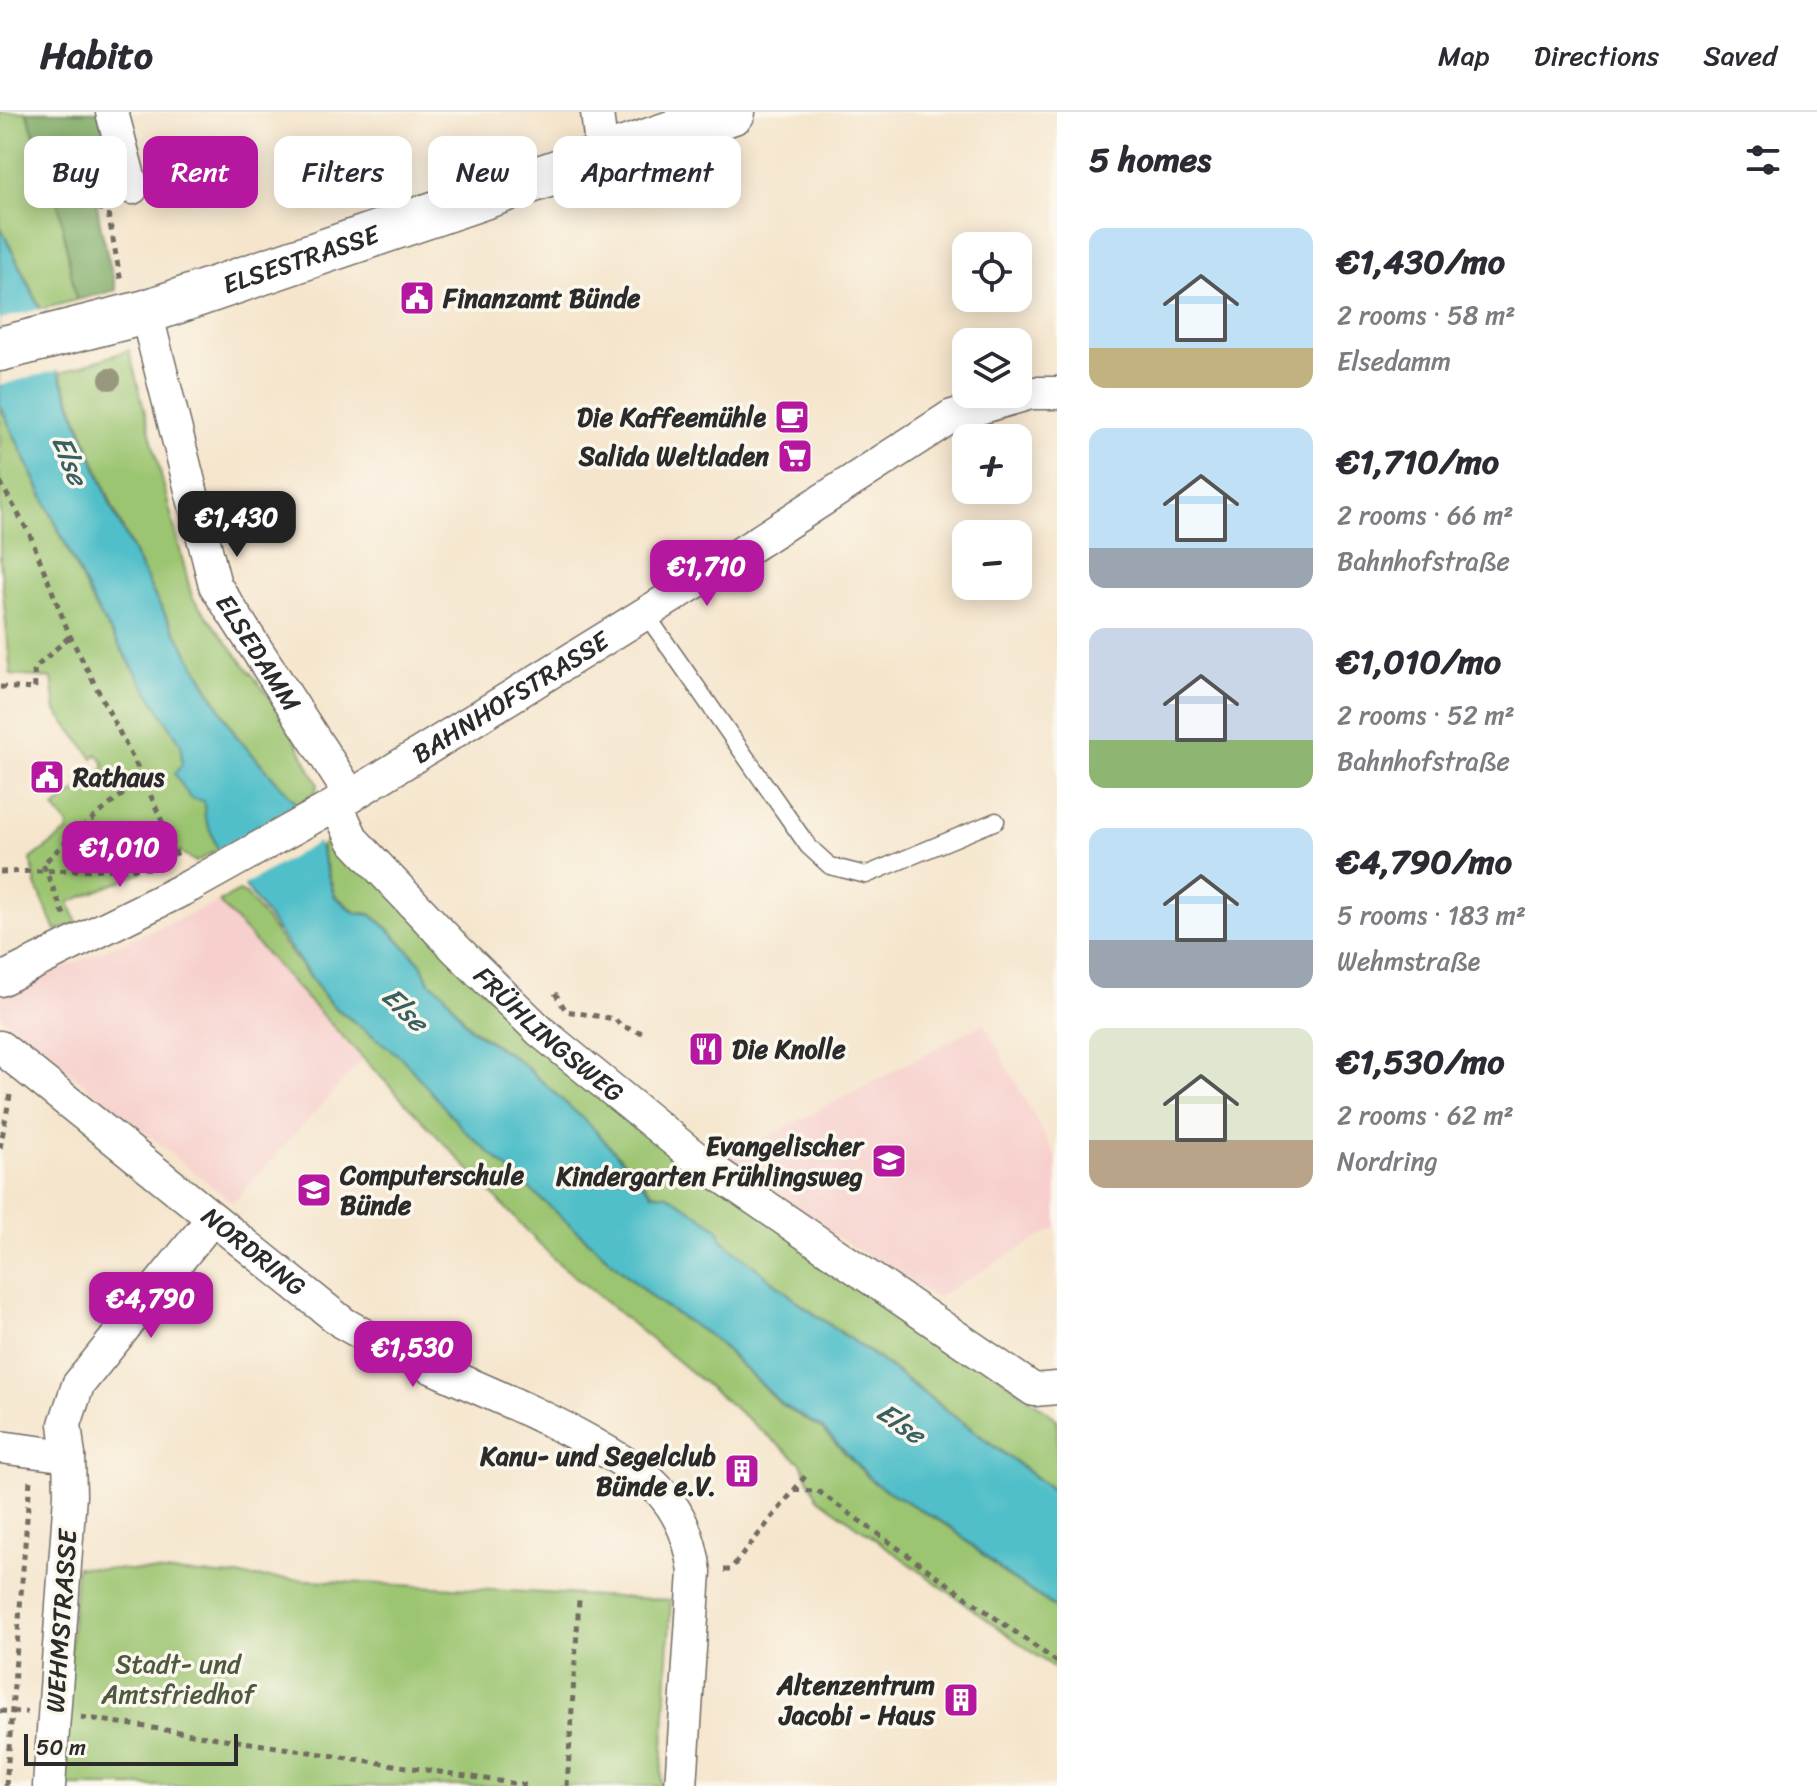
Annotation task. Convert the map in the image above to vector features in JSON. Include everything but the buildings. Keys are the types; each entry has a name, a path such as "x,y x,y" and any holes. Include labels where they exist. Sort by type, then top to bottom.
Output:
{"street":[{"path":"112,112 132,188"},
{"path":"597,112 600,136"},
{"name":"ELSESTRASSE","path":"662,136 733,112"},
{"name":"ELSESTRASSE","path":"0,349 127,318 553,173"},
{"name":"ELSEDAMM","path":"127,318 215,585 335,805"},
{"name":"BAHNHOFSTRASSE","path":"0,980 220,869 335,805 645,613 952,416 1031,393 1057,393"},
{"name":"FRÜHLINGSWEG","path":"335,805 353,840 455,948 540,1031 701,1162 1045,1389"},
{"name":"NORDRING","path":"0,1047 212,1219 354,1329 561,1426 619,1459 655,1486 679,1516 692,1546 695,1572 681,1786"},
{"name":"WEHMSTRASSE","path":"49,1786 70,1495 65,1424 78,1385 212,1219"},
{"path":"0,1447 69,1456"}],"lane":[{"path":"645,613 808,846 830,866 866,875 996,821"}],"path":[{"path":"98,208 107,213 127,318"},
{"path":"0,482 30,535 70,636 143,778 176,854"},
{"path":"0,687 35,689 34,669 70,636"},
{"path":"75,942 43,864 75,833 143,778"},
{"path":"0,872 167,868"},
{"path":"555,993 566,1011 615,1019 621,1026 643,1033"},
{"path":"0,1148 9,1093"},
{"path":"6,1786 32,1452"},
{"path":"695,1572 730,1570 807,1474"},
{"path":"794,1490 818,1491 1057,1662"},
{"path":"567,1786 579,1600"},
{"path":"0,1711 55,1713 531,1786"}],"shaded area":[{"path":"219,902 362,1060 233,1203 0,1016 0,998 4,993"},
{"name":"Evangelischer Kindergarten Frühlingsweg","path":"984,1023 1057,1159 1057,1227 936,1298 718,1163"}],"green space":[{"path":"0,112 26,112 34,136 24,136 24,208 59,208 76,300 41,309 0,225"},
{"path":"27,112 101,112 104,136 35,136"},
{"path":"59,208 98,208 116,290 76,300"},
{"path":"129,350 192,597 281,712 318,784 315,793 297,804 236,735 156,598 114,510 60,373"},
{"path":"0,406 95,608 181,744 182,764 204,801 205,818 218,849 196,862 180,852 137,862 142,873 69,902 77,923 56,931 36,885 31,859 67,832 68,825 54,808 104,769 104,763 97,754 93,758 56,711 52,678 11,675 0,560"},
{"path":"338,834 488,995 1057,1419 1057,1493 880,1359 804,1306 722,1240 718,1228 667,1195 653,1193 593,1128 520,1061 471,1028 443,992 429,981 421,963 389,929 371,914 355,912 335,895 322,845"},
{"path":"239,891 246,894 331,1005 402,1058 463,1129 654,1300 714,1339 781,1405 821,1429 875,1484 951,1528 1008,1577 1057,1609 1057,1670 817,1497 801,1463 555,1260 219,902"},
{"name":"Stadt- und Amtsfriedhof","path":"76,1567 671,1600 661,1786 61,1786"}],"water":[{"name":"Else","path":"0,227 40,309 59,374 113,511 156,599 235,735 297,804 321,851 334,896 355,913 371,915 388,929 421,964 428,981 443,992 470,1029 519,1061 593,1128 652,1194 667,1195 718,1228 722,1240 804,1307 1057,1494 1057,1608 1008,1576 951,1527 876,1484 822,1428 782,1404 715,1339 654,1299 463,1129 402,1058 331,1004 218,849 205,818 204,801 190,798 175,774 182,764 181,744 96,608 0,405"}],"pier":[{"path":"44,308 62,369 0,385 0,319"},
{"path":"300,802 320,841 240,887 215,851"}],"place":[{"name":"Finanzamt Bünde","path":"417,298"},
{"name":"Die Kaffeemühle","path":"792,417"},
{"name":"Salida Weltladen","path":"795,456"},
{"name":"Rathaus","path":"47,777"},
{"name":"Die Knolle","path":"706,1049"},
{"name":"Evangelischer Kindergarten Frühlingsweg","path":"889,1161"},
{"name":"Computerschule Bünde","path":"314,1190"},
{"name":"Kanu- und Segelclub Bünde e.V.","path":"742,1471"},
{"name":"Altenzentrum Jacobi - Haus","path":"961,1700"}]}
